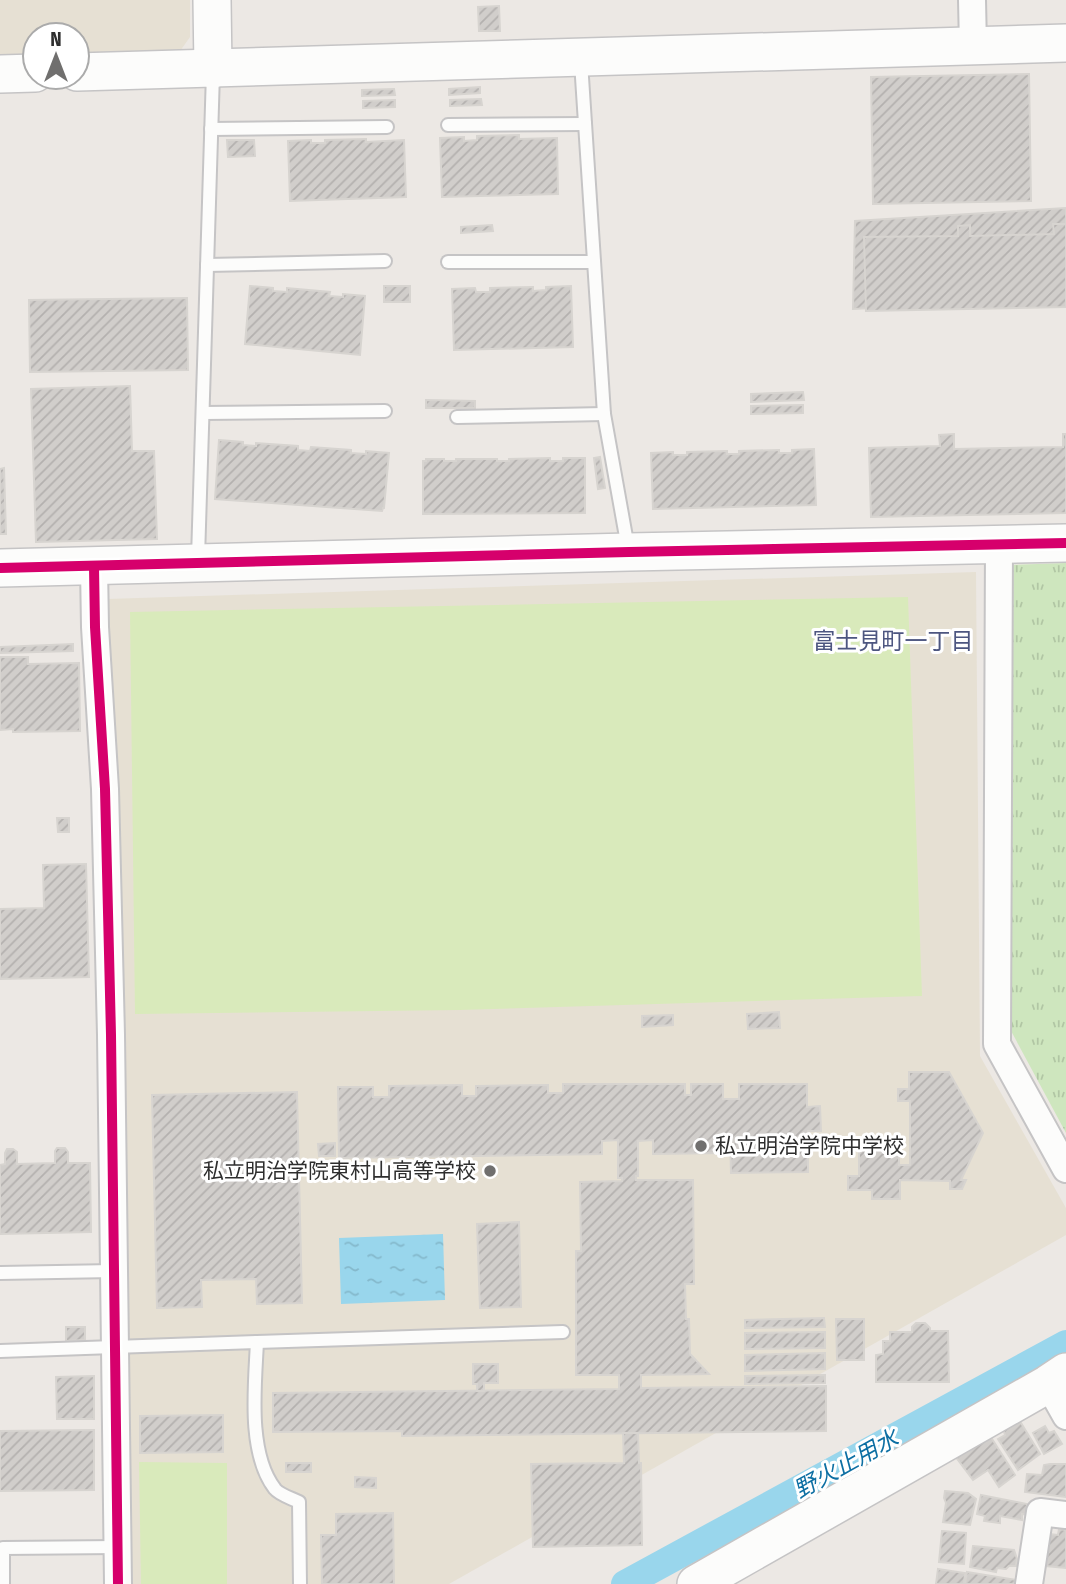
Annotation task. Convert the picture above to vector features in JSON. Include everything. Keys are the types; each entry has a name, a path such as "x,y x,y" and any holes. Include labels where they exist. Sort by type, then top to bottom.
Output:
{"street":[{"path":"212,0 213,69"},
{"path":"972,0 973,46"},
{"path":"91,72 1066,43"},
{"path":"0,74 21,73"},
{"path":"0,568 1066,543"},
{"path":"999,544 998,1044 1066,1169"},
{"path":"94,567 105,789 111,1035 118,1584"},
{"path":"696,1584 1057,1378 1066,1416"},
{"path":"1028,1584 1040,1512 1066,1515"}],"lane":[{"path":"581,58 604,414 629,552"},
{"path":"198,564 213,69"},
{"path":"448,125 585,124"},
{"path":"211,129 387,127"},
{"path":"208,265 385,261"},
{"path":"448,262 594,262"},
{"path":"203,413 385,411"},
{"path":"457,417 604,414"},
{"path":"0,1273 114,1271"},
{"path":"0,1351 563,1332"},
{"path":"257,1342 254,1407 260,1462 276,1491 299,1502 300,1584"},
{"path":"3,1584 3,1548 118,1547"}],"shaded area":[{"path":"0,0 190,0 190,37 180,51 91,54 91,21 21,21 21,57 0,58"},
{"path":"976,572 980,1056 1066,1208 1066,1235 449,1584 128,1584 107,599"}],"green space":[{"path":"1066,563 1066,1133 1010,1029 1010,565"},
{"path":"908,597 922,996 459,1010 135,1014 130,612"},
{"path":"139,1462 227,1463 227,1584 141,1584"}],"water":[{"path":"443,1234 445,1300 341,1304 339,1238"}],"building":[{"path":"499,6 500,31 479,31 478,7"},
{"path":"1029,74 1031,201 873,204 871,77"},
{"path":"480,87 480,93 449,95 449,89"},
{"path":"394,89 395,95 362,96 362,90"},
{"path":"481,99 482,105 450,106 450,100"},
{"path":"395,100 395,107 363,108 363,101"},
{"path":"519,135 519,139 557,138 558,194 442,197 440,138 464,137 464,141 477,140 477,136"},
{"path":"366,139 366,142 404,140 406,197 290,201 288,141 311,140 311,143 325,143 325,140"},
{"path":"227,140 254,140 255,156 228,157"},
{"path":"1066,208 1066,299 853,309 855,221"},
{"path":"1053,224 1066,224 1066,307 866,311 864,237 958,236 958,226 970,225 970,236 1054,234"},
{"path":"492,225 493,231 461,233 461,227"},
{"path":"250,286 273,288 273,291 287,292 287,288 330,292 329,296 365,296 360,355 245,344"},
{"path":"384,286 410,286 410,302 384,302"},
{"path":"571,286 573,347 454,350 452,289 475,288 476,292 490,292 490,288 533,287 533,291 546,290 546,287"},
{"path":"187,298 188,370 30,372 29,300"},
{"path":"130,386 132,451 154,451 157,539 36,542 31,389"},
{"path":"803,392 804,400 751,402 751,394"},
{"path":"426,400 475,401 475,408 426,408"},
{"path":"803,405 803,413 751,414 751,406"},
{"path":"954,434 954,449 1063,447 1063,434 1066,434 1066,513 871,517 869,448 940,446 939,435"},
{"path":"219,440 256,446 256,443 298,446 298,450 310,451 311,447 351,450 351,453 389,453 384,508 382,511 215,499"},
{"path":"814,449 816,505 653,509 651,453 673,452 673,455 687,455 687,452 727,451 727,454 739,454 739,451 779,450 779,453 792,453 792,450"},
{"path":"600,457 605,488 598,489 594,458"},
{"path":"550,458 550,461 563,461 563,458 585,458 585,513 423,514 423,461 426,459 509,461"},
{"path":"4,468 6,534 0,534 0,469"},
{"path":"73,644 73,651 0,653 0,647"},
{"path":"0,657 28,657 28,664 79,663 80,731 0,730"},
{"path":"57,818 69,818 69,832 58,832"},
{"path":"86,864 89,977 0,979 0,909 44,908 43,865"},
{"path":"779,1012 780,1028 748,1029 747,1014"},
{"path":"673,1015 673,1025 642,1027 642,1016"},
{"path":"909,1072 949,1072 983,1133 961,1180 966,1180 962,1189 950,1189 950,1181 900,1180 900,1199 872,1199 872,1190 848,1190 848,1176 859,1176 859,1150 899,1150 899,1165 910,1165 910,1101 898,1101 898,1089 909,1089"},
{"path":"563,1084 685,1084 685,1095 691,1095 691,1084 723,1084 723,1099 739,1099 739,1084 807,1084 807,1107 820,1106 821,1131 808,1131 808,1172 731,1173 730,1135 725,1135 725,1153 653,1154 653,1140 638,1141 636,1180 693,1180 694,1284 685,1284 686,1319 689,1319 690,1354 709,1374 641,1375 641,1388 826,1386 826,1431 402,1436 402,1431 273,1432 273,1393 619,1389 619,1375 576,1375 576,1251 581,1251 580,1182 622,1181 622,1178 618,1178 618,1140 602,1141 602,1154 339,1158 338,1087 373,1087 373,1097 389,1097 389,1086 462,1085 462,1096 476,1096 476,1086 548,1085 548,1093 563,1093"},
{"path":"297,1092 302,1303 257,1304 256,1279 201,1280 202,1307 157,1308 152,1095"},
{"path":"335,1143 335,1156 319,1156 318,1144"},
{"path":"57,1148 65,1148 68,1152 68,1163 90,1163 91,1232 0,1234 0,1165 5,1164 7,1149 17,1152 17,1164 55,1163"},
{"path":"519,1222 521,1307 480,1308 477,1224"},
{"path":"824,1318 825,1327 745,1328 745,1320"},
{"path":"836,1319 864,1319 864,1360 837,1360"},
{"path":"916,1323 925,1323 930,1331 948,1331 949,1382 876,1382 876,1355 883,1354 883,1341 890,1341 890,1332 912,1332"},
{"path":"66,1327 85,1327 85,1340 66,1341"},
{"path":"825,1332 825,1348 745,1349 745,1333"},
{"path":"825,1353 825,1369 745,1371 745,1355"},
{"path":"473,1364 498,1364 498,1383 484,1383 484,1391 477,1391 477,1384 473,1384"},
{"path":"825,1375 825,1383 745,1384 745,1376"},
{"path":"94,1376 94,1419 57,1419 56,1377"},
{"path":"223,1415 223,1452 140,1453 140,1416"},
{"path":"1018,1418 1040,1454 1018,1470 998,1439 1005,1435 1003,1428"},
{"path":"1045,1426 1049,1433 1054,1431 1062,1444 1044,1454 1033,1433"},
{"path":"94,1430 94,1490 0,1491 0,1431"},
{"path":"987,1431 1015,1475 999,1487 988,1470 973,1480 952,1452"},
{"path":"623,1433 638,1433 642,1545 533,1547 531,1464 624,1463"},
{"path":"286,1463 311,1463 311,1472 286,1472"},
{"path":"1066,1464 1066,1497 1025,1492 1027,1474 1042,1475 1044,1465"},
{"path":"355,1477 376,1478 376,1488 355,1487"},
{"path":"945,1491 968,1493 976,1499 970,1525 943,1522"},
{"path":"981,1495 1027,1504 1028,1515 1022,1514 1022,1520 1000,1516 1000,1523 984,1521 985,1516 977,1514"},
{"path":"393,1513 394,1584 322,1584 321,1535 336,1535 336,1514"},
{"path":"1059,1529 1066,1530 1066,1568 1046,1566 1050,1534 1058,1535"},
{"path":"942,1531 966,1533 964,1564 939,1562"},
{"path":"973,1546 1014,1550 1016,1566 997,1568 996,1572 970,1567"},
{"path":"938,1569 965,1573 964,1584 936,1584"},
{"path":"967,1572 1017,1580 1017,1584 965,1584"}],"waterway":[{"name":"野火止用水","path":"625,1584 1066,1344"}],"cycle path":[{"path":"0,568 1066,543"},
{"path":"94,567 105,789 111,1035 118,1584"}],"place":[{"name":"私立明治学院中学校","path":"701,1146"},
{"name":"私立明治学院東村山高等学校","path":"490,1171"}],"district":[{"name":"富士見町一丁目","path":"893,641"}]}
